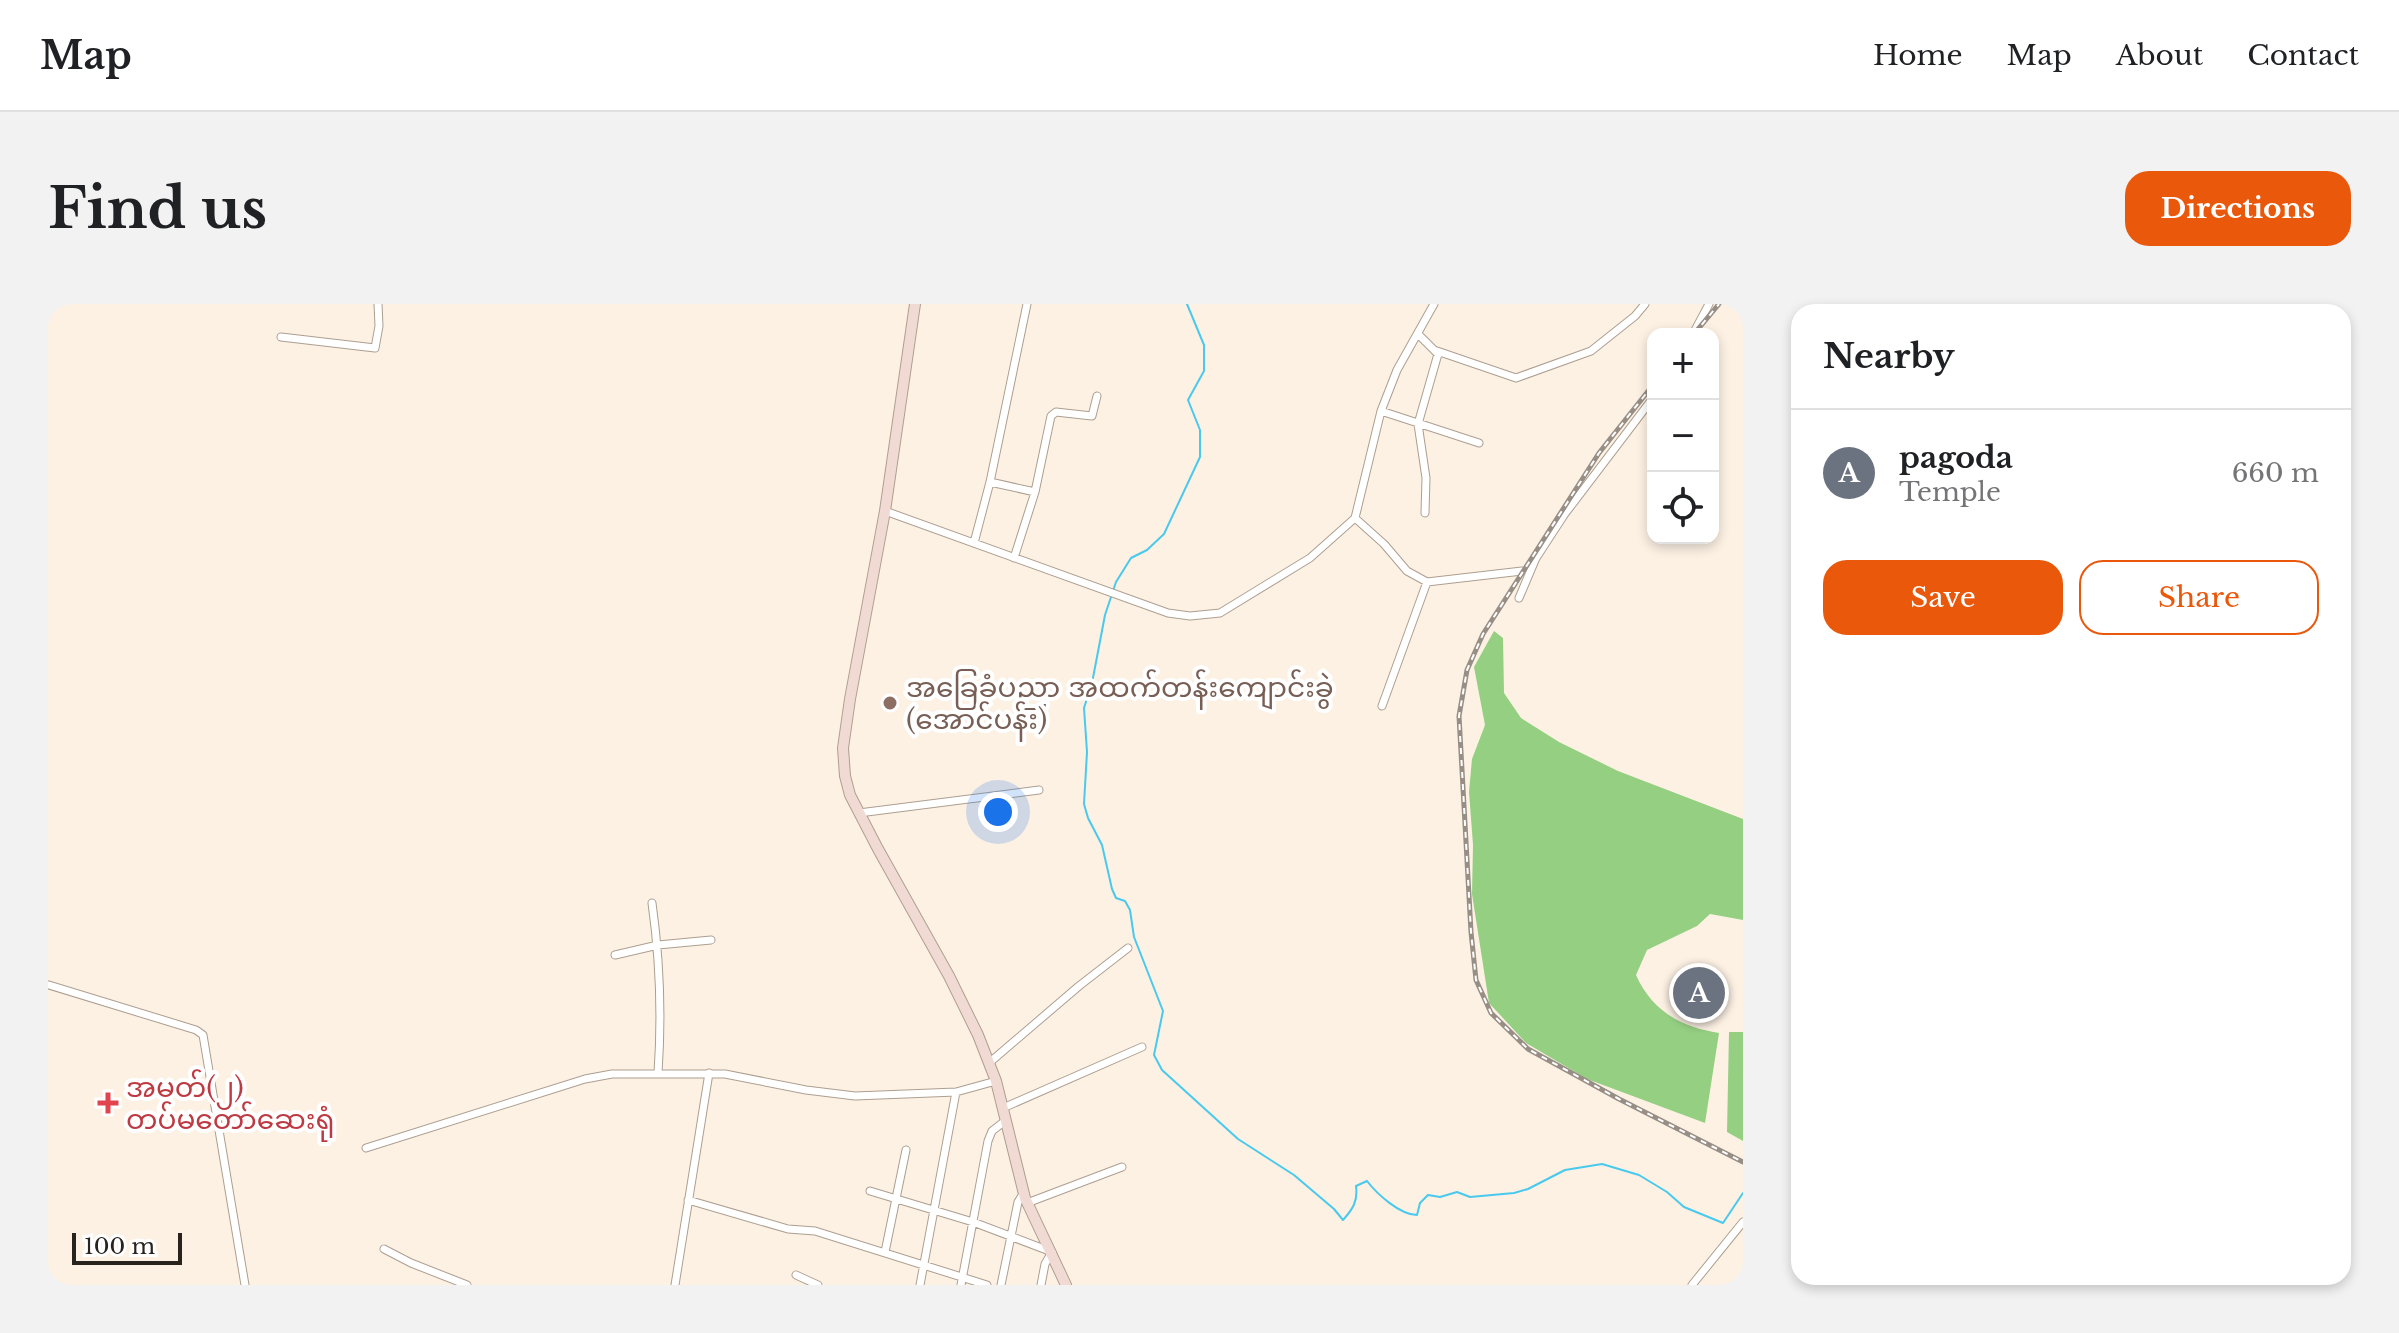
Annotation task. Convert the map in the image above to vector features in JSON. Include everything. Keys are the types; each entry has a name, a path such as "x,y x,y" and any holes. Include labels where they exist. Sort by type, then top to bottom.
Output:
{"main road":[{"path":"915,304 885,511 843,748 845,776 859,813 949,976 989,1063 1025,1198 1066,1285"}],"street":[{"path":"281,337 375,348 379,326 378,304"},
{"path":"974,543 990,482 1027,304"},
{"path":"885,511 1168,613 1190,616 1220,613 1310,558 1355,518 1381,411 1397,370 1434,304"},
{"path":"1418,334 1437,351 1516,378 1591,351 1635,316 1645,304"},
{"path":"1696,328 1709,304"},
{"path":"1425,513 1426,478 1418,424 1437,351"},
{"path":"1014,558 1035,492 1051,416 1056,412 1092,416 1097,396"},
{"path":"1519,598 1543,547 1652,400"},
{"path":"1381,411 1479,443"},
{"path":"990,482 1035,492"},
{"path":"1355,518 1384,544 1407,571 1427,582 1522,571"},
{"path":"1382,706 1427,582"},
{"path":"859,813 1039,790"},
{"path":"652,903 658,945 661,1016 658,1073"},
{"path":"615,955 658,945 711,940"},
{"path":"989,1063 1128,948"},
{"path":"48,988 196,1030 203,1035 245,1285"},
{"path":"1003,1108 1142,1047"},
{"path":"675,1285 709,1073"},
{"path":"366,1148 585,1079 612,1074 725,1074 855,1096 956,1092 996,1081"},
{"path":"920,1285 956,1092"},
{"path":"961,1285 988,1141 992,1131 1005,1121"},
{"path":"885,1252 906,1150"},
{"path":"1001,1285 1018,1202 1122,1167"},
{"path":"870,1191 973,1222 1052,1252 1045,1264 1041,1285"},
{"path":"688,1200 788,1229 815,1231 987,1285"},
{"path":"1692,1285 1743,1222"},
{"path":"384,1249 467,1285"},
{"path":"796,1275 818,1285"}],"green space":[{"path":"1494,631 1503,638 1504,693 1521,718 1559,742 1618,771 1743,819 1743,920 1710,914 1697,926 1647,950 1636,975 1650,998 1669,1015 1680,1022 1719,1033 1705,1123 1587,1079 1526,1043 1489,1003 1472,894 1473,845 1469,792 1472,759 1485,725 1474,667"},
{"path":"1729,1032 1743,1032 1743,1141 1727,1132"}],"waterway":[{"path":"1187,304 1204,345 1204,371 1188,400 1200,430 1200,457 1164,534 1147,550 1131,558 1116,582 1105,615 1084,708 1087,752 1084,804 1102,845 1112,889 1116,898 1125,901 1130,910 1134,937 1163,1011 1154,1055 1162,1070 1238,1139 1294,1175 1343,1220 1354,1204 1356,1186 1367,1181 1396,1208 1417,1215 1420,1203 1428,1195 1440,1197 1457,1192 1470,1197 1514,1193 1565,1170 1602,1164 1639,1175 1684,1207 1723,1223 1743,1193"}],"railway":[{"path":"1699,328 1719,304"},
{"path":"1647,393 1599,453 1483,634 1467,670 1459,716 1476,980 1491,1013 1528,1049 1743,1162"}],"place":[{"name":"အခြေခံပညာ အထက်တန်းကျောင်းခွဲ (အောင်ပန်း)","path":"890,703"},
{"name":"pagoda","path":"1699,993"},
{"name":"အမှတ်(၂) တပ်မတော်ဆေးရုံ","path":"108,1103"}]}
